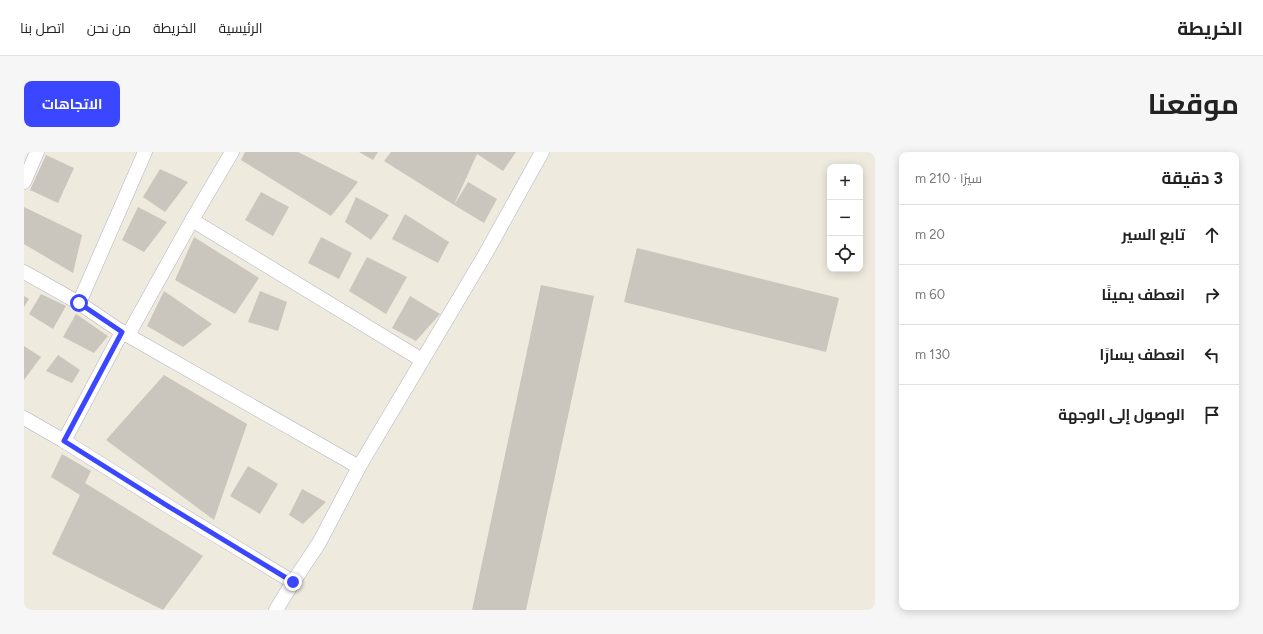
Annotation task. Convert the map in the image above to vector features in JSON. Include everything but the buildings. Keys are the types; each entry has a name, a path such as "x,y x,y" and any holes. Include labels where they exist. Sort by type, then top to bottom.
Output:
{"street":[{"path":"24,182 37,152"},
{"path":"79,303 145,152"},
{"path":"64,441 125,333 232,152"},
{"path":"276,610 319,543 359,467 486,253 542,152"},
{"path":"192,220 422,360"},
{"path":"24,272 79,303 125,333 359,467"},
{"path":"24,418 293,582"}],"route":[{"path":"79,303 122,332 64,441 293,582"}]}
